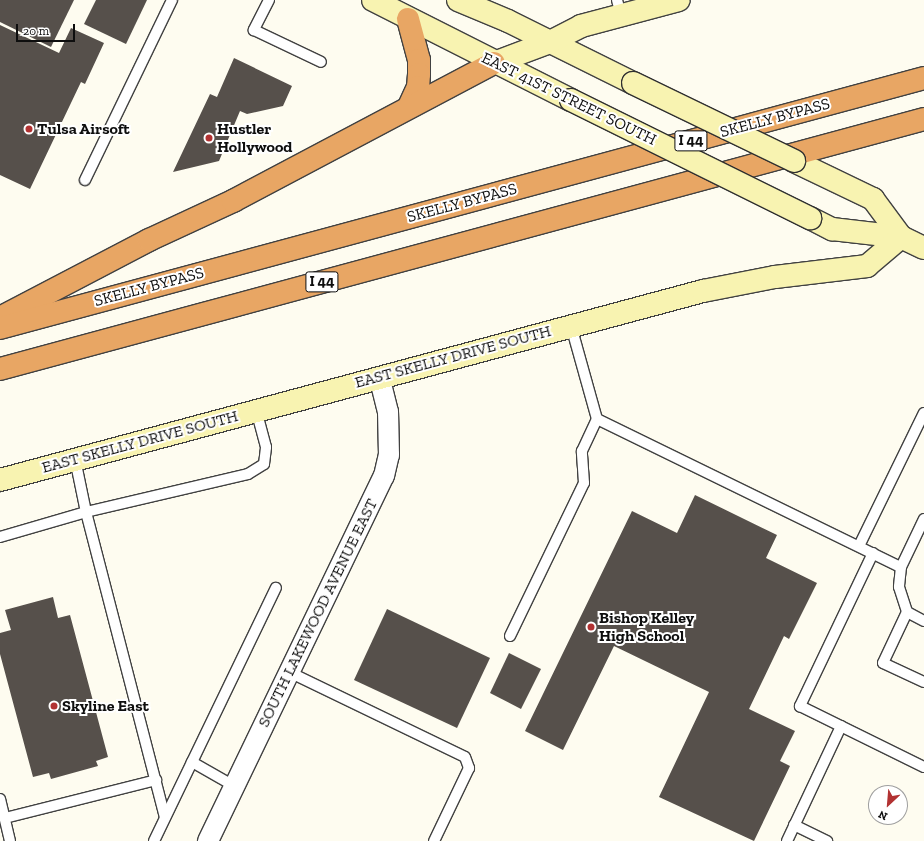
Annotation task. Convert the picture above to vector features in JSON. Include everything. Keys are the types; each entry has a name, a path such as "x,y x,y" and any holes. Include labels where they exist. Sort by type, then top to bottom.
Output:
{"highway":[{"path":"408,19 419,60 420,74 418,87 409,106"},
{"path":"0,318 149,240 233,201 409,106 494,63"},
{"name":"SKELLY BYPASS","path":"0,328 924,78"},
{"name":"I 44","path":"0,369 924,119"}],"main road":[{"name":"EAST 41ST STREET SOUTH","path":"373,0 494,63 832,229 901,237 924,248"},
{"name":"EAST 41ST STREET SOUTH","path":"458,0 550,42 873,199 901,237"},
{"path":"494,63 550,42 619,8 679,0"},
{"name":"EAST SKELLY DRIVE SOUTH","path":"0,480 571,326 740,284 866,266 901,237"}],"street":[{"name":"SOUTH LAKEWOOD AVENUE EAST","path":"208,841 384,476 389,455 388,412 379,377"}],"lane":[{"path":"85,180 172,0"},
{"path":"269,0 254,30 321,62"},
{"path":"510,636 584,483 582,451 597,419 571,326"},
{"path":"0,538 86,512 248,474 264,464 266,447 256,410"},
{"path":"859,546 924,413"},
{"path":"597,419 901,567"},
{"path":"75,460 86,512 165,817"},
{"path":"924,518 901,567 899,587 906,612 883,663 924,682"},
{"path":"873,553 800,706 924,767"},
{"path":"154,841 276,588"},
{"path":"906,612 924,621"},
{"path":"289,672 465,757 469,768 434,841"},
{"path":"787,841 841,726"},
{"path":"192,762 234,786"},
{"path":"5,818 156,780"},
{"path":"0,799 10,841"},
{"path":"794,825 827,841"}],"building":[{"path":"0,0 74,0 51,47 0,22"},
{"path":"96,0 147,0 126,44 84,24"},
{"name":"Tulsa Airsoft","path":"0,25 59,53 71,28 104,43 85,84 81,82 30,189 0,175"},
{"name":"Hustler Hollywood","path":"234,58 292,86 283,106 247,114 240,111 219,161 173,172 210,94 217,97"},
{"path":"695,495 777,535 766,558 817,583 789,639 784,636 749,709 795,731 780,761 790,766 754,841 659,797 709,692 614,646 563,750 525,731 632,511 677,533"},
{"name":"Skyline East","path":"53,597 58,618 70,615 108,757 96,761 98,766 51,779 49,773 33,777 0,654 0,633 11,630 5,610"},
{"path":"387,609 490,658 457,728 354,680"},
{"path":"509,653 541,669 521,709 490,693"}],"place":[{"name":"Tulsa Airsoft","path":"29,129"},
{"name":"Hustler Hollywood","path":"209,138"},
{"name":"Bishop Kelley High School","path":"591,627"},
{"name":"Skyline East","path":"54,706"}]}
